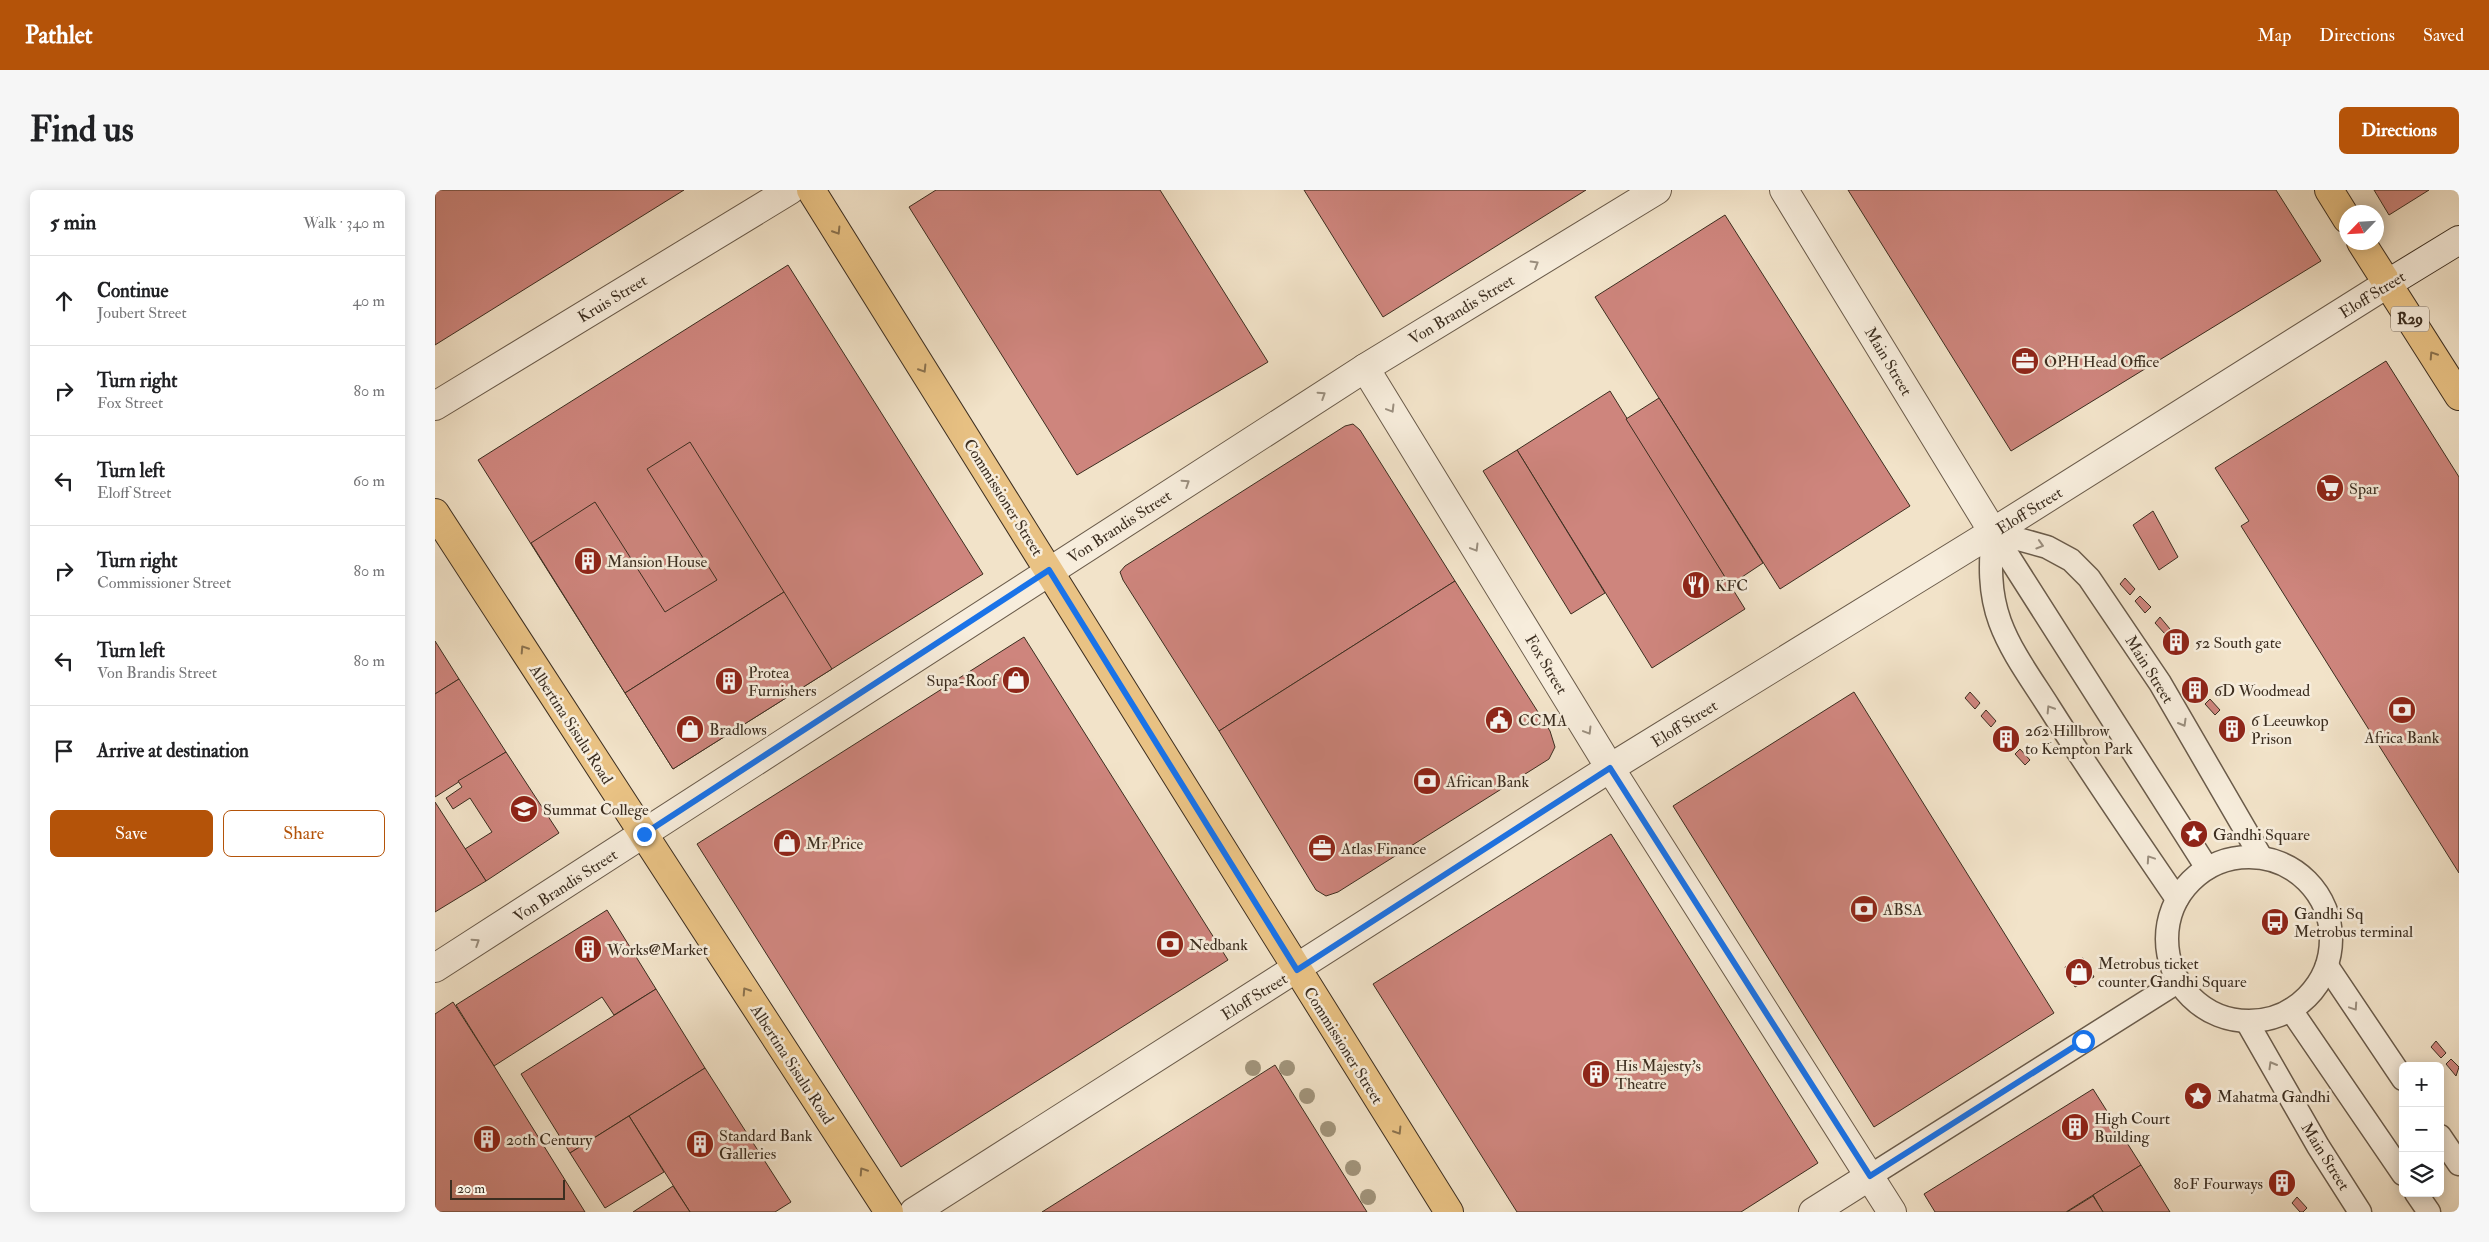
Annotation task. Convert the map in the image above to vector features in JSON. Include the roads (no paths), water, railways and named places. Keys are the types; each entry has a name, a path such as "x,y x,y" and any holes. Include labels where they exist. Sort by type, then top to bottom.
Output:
{"main road":[{"name":"Commissioner Street","path":"811,190 1449,1212"},
{"path":"2329,190 2339,206"},
{"name":"R29","path":"2366,250 2459,396"},
{"name":"Albertina Sisulu Road","path":"435,513 889,1212"}],"street":[{"name":"Kruis Street","path":"435,406 790,190"},
{"name":"Von Brandis Street","path":"435,968 1049,570 1365,368 1657,190"},
{"name":"Main Street","path":"1784,190 1993,532"},
{"name":"Eloff Street","path":"914,1212 1297,970 1610,768 1993,532 2459,240"},
{"name":"Fox Street","path":"1365,368 1610,768 1892,1212"},
{"path":"1813,1212 1870,1176"}],"lane":[{"name":"Main Street","path":"1993,532 2047,547 2071,560 2089,578 2160,683 2261,857"},
{"path":"1993,532 2207,868"},
{"path":"1993,532 1990,569 1991,587 2000,622 2011,644 2081,757 2177,899"},
{"path":"2261,857 2293,869 2318,893 2328,916 2332,941 2327,966 2319,983 2307,998 2291,1010 2270,1019 2247,1022 2221,1016 2197,1002 2179,981 2169,954 2168,926 2177,899 2190,881 2207,868 2224,860 2261,857"},
{"path":"2327,966 2399,1074"},
{"path":"1870,1176 2179,981"},
{"path":"2291,1010 2399,1168"},
{"name":"Main Street","path":"2247,1022 2318,1146 2361,1212"},
{"path":"2444,1142 2459,1164"},
{"path":"2419,1197 2429,1212"}],"place":[{"name":"OPH Head Office","path":"2025,361"},
{"name":"Spar","path":"2330,488"},
{"name":"Mansion House","path":"588,561"},
{"name":"KFC","path":"1696,585"},
{"name":"52 South gate","path":"2176,642"},
{"name":"Supa-Roof","path":"1016,680"},
{"name":"Protea Furnishers","path":"729,681"},
{"name":"6D Woodmead","path":"2195,690"},
{"name":"Africa Bank","path":"2402,710"},
{"name":"CCMA","path":"1499,720"},
{"name":"Bradlows","path":"690,729"},
{"name":"6 Leeuwkop Prison","path":"2232,729"},
{"name":"262 Hillbrow to Kempton Park","path":"2006,739"},
{"name":"African Bank","path":"1427,781"},
{"name":"Summat College","path":"524,809"},
{"name":"Gandhi Square","path":"2194,834"},
{"name":"Mr Price","path":"787,843"},
{"name":"Atlas Finance","path":"1322,848"},
{"name":"ABSA","path":"1864,909"},
{"name":"Gandhi Sq Metrobus terminal","path":"2275,922"},
{"name":"Nedbank","path":"1170,944"},
{"name":"Works@Market","path":"588,949"},
{"name":"Metrobus ticket counter Gandhi Square","path":"2079,972"},
{"name":"His Majesty's Theatre","path":"1596,1074"},
{"name":"Mahatma Gandhi","path":"2198,1096"},
{"name":"High Court Building","path":"2075,1127"},
{"name":"20th Century","path":"487,1139"},
{"name":"Standard Bank Galleries","path":"700,1144"},
{"name":"80F Fourways","path":"2282,1183"}]}
